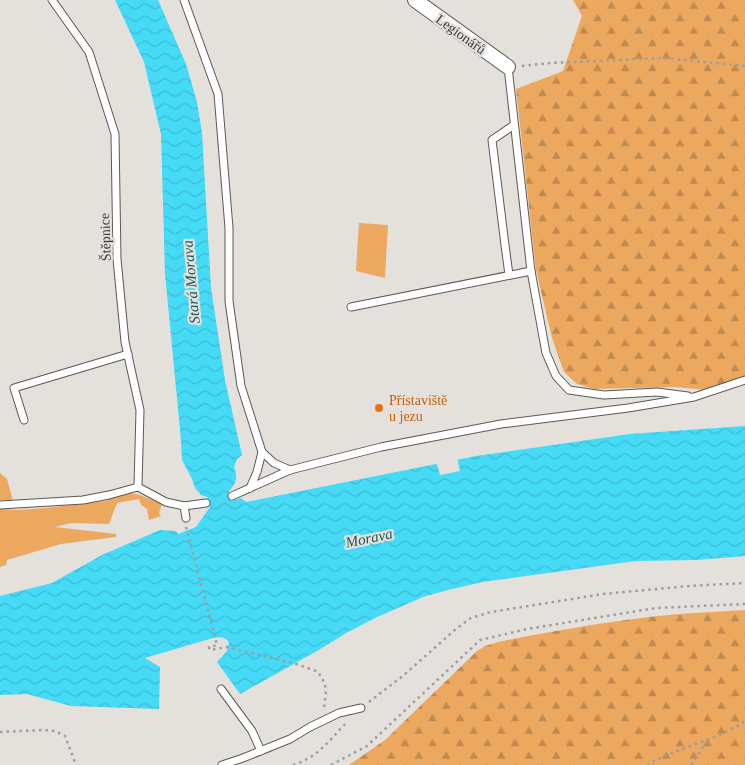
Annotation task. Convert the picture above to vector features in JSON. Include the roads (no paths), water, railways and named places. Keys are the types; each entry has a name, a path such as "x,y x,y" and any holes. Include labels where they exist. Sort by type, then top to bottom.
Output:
{"street":[{"name":"Legionářů","path":"414,0 508,67"}],"lane":[{"name":"Štěpnice","path":"52,0 89,52 115,134 117,259 125,342 140,410 138,487"},
{"path":"184,0 218,94 229,228 229,301 241,386 262,452 274,463 290,470"},
{"path":"508,67 532,271 546,353 556,376 569,390 604,395 657,392 694,397"},
{"path":"509,275 492,140 514,125"},
{"path":"351,307 532,271"},
{"path":"24,420 14,388 128,354"},
{"path":"232,496 290,470 381,447 501,424 628,408 694,397 745,380"},
{"path":"250,488 257,472 262,452"},
{"path":"0,505 83,500 109,496 138,487 166,502 184,506 206,503"},
{"path":"184,506 186,518"},
{"path":"221,688 252,731 261,751"},
{"path":"222,765 290,739 339,713 361,708"}],"water":[{"path":"115,0 158,0 186,64 197,102 202,133 211,288 225,380 242,455 237,459 234,467 236,474 235,482 229,491 231,501 241,498 246,502 476,456 630,434 745,426 745,556 697,560 636,561 482,582 444,591 423,597 377,617 240,694 217,662 227,651 229,642 220,637 145,658 160,667 159,709 71,706 27,694 0,695 0,596 52,583 102,555 160,530 176,531 178,534 196,527 210,507 207,497 201,495 195,488 182,460 165,274 161,134 144,62"}],"place":[{"name":"Přístaviště u jezu","path":"379,408"}],"water label":[{"name":"Stará Morava","path":"191,282"},
{"name":"Morava","path":"369,538"}]}
